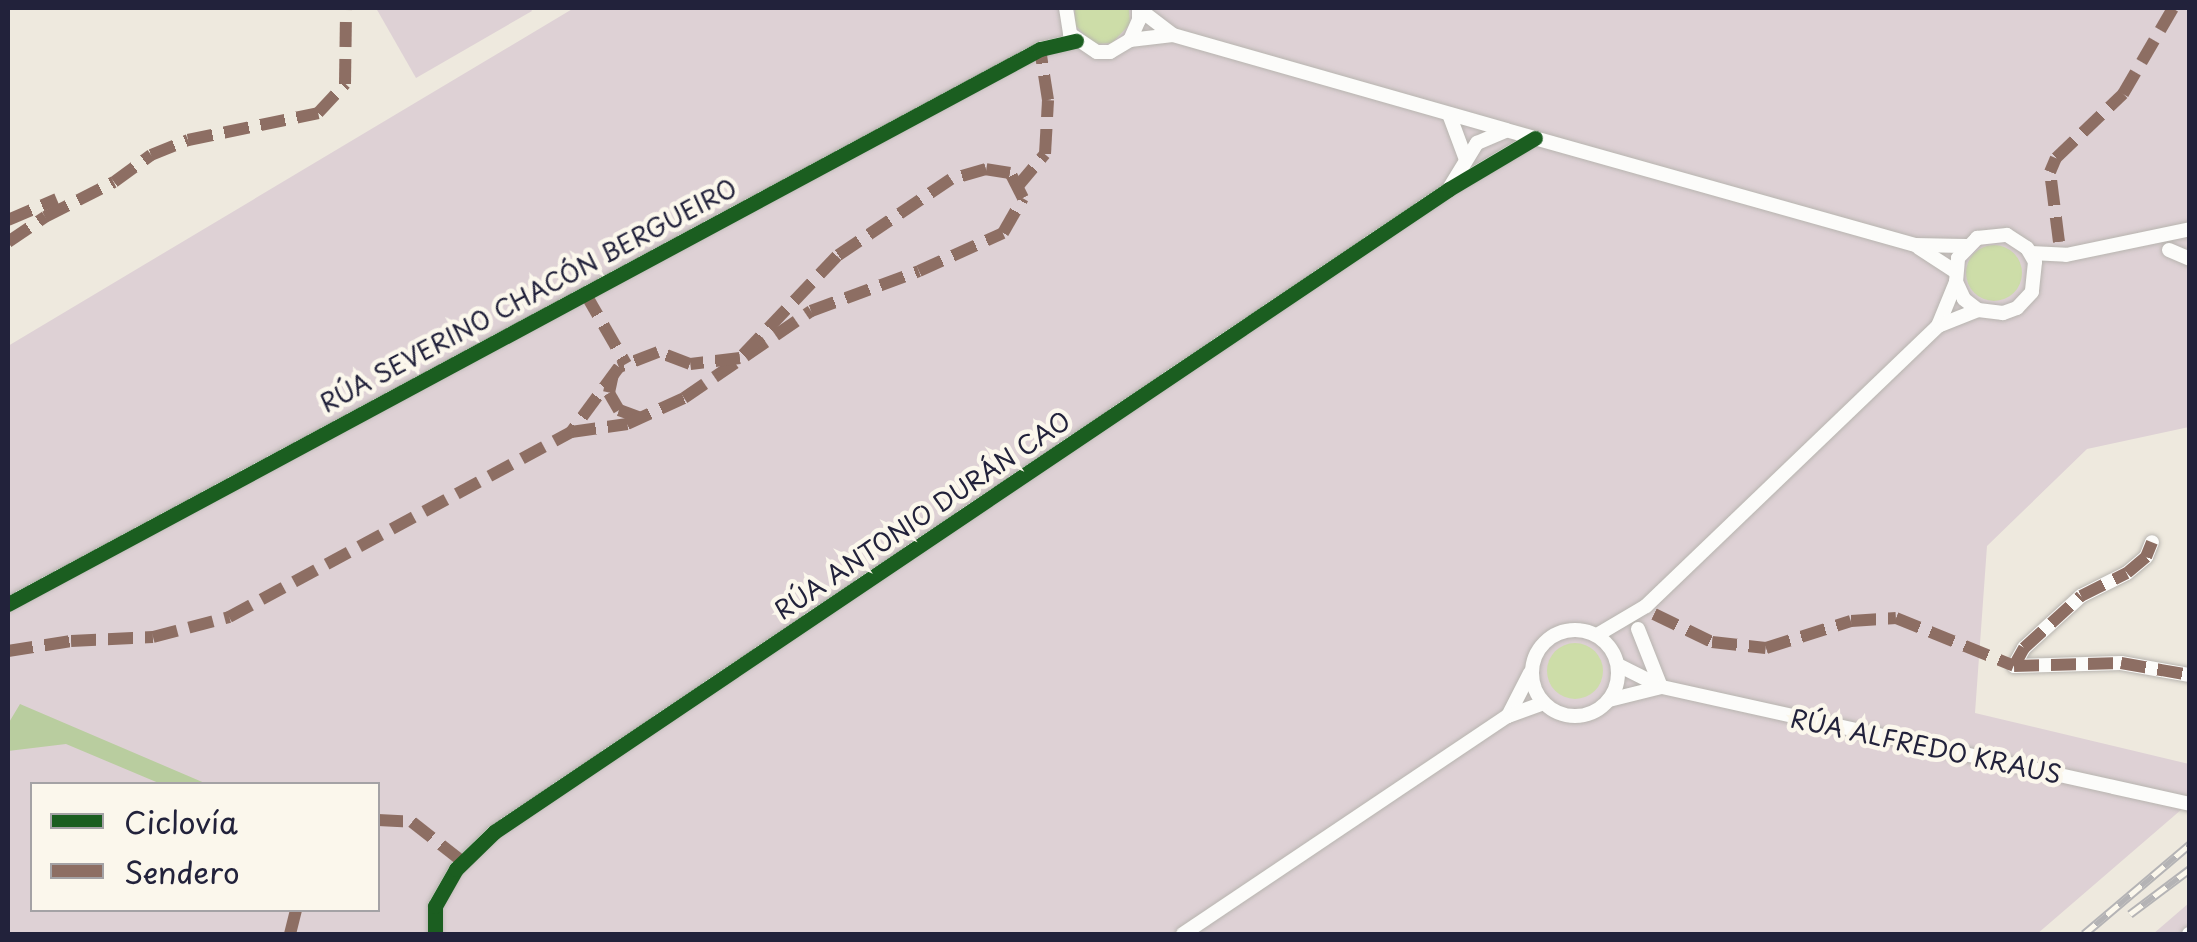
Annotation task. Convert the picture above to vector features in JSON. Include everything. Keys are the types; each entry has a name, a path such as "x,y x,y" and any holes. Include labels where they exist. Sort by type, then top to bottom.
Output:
{"street":[{"path":"1130,40 1139,8 1173,35 1915,245 1966,246 1993,233 2007,235 2031,254 2066,255 2190,230"},
{"path":"1066,12 1076,42"},
{"name":"RÚA SEVERINO CHACÓN BERGUEIRO","path":"1040,49 1066,12"},
{"name":"RÚA SEVERINO CHACÓN BERGUEIRO","path":"8,604 1040,49 1076,42 1086,49 1110,52 1130,40 1173,35"},
{"path":"1450,114 1466,157"},
{"name":"RÚA ANTONIO DURÁN CAO","path":"1449,189 1466,157 1490,134 1506,130"},
{"name":"RÚA ANTONIO DURÁN CAO","path":"1480,169 1506,130"},
{"name":"RÚA ANTONIO DURÁN CAO","path":"435,934 436,906 456,868 494,832 1449,189 1534,138"},
{"path":"1915,245 1956,277 1964,299 1978,310 2003,314 2017,308 2032,292 2036,274 2031,254"},
{"path":"1938,326 1966,246"},
{"path":"2169,250 2190,260"},
{"path":"2036,274 2066,255"},
{"path":"1597,636 1646,606 1938,326 1978,310"},
{"path":"2152,542 2146,557 2127,573 2081,596 2024,648 2014,666 2121,663 2190,675"},
{"path":"1532,669 1544,703 1554,711 1577,716 1590,714 1610,700 1616,689 1616,659 1638,629 1646,606"},
{"path":"1638,629 1662,687"},
{"path":"1508,716 1541,646 1561,632 1573,630 1597,636 1616,659"},
{"name":"RÚA ALFREDO KRAUS","path":"1616,659 1662,687 2190,804"},
{"name":"RÚA ALFREDO KRAUS","path":"1610,700 1662,687"},
{"path":"1183,934 1508,716 1544,703"}],"shaded area":[{"path":"376,8 530,8 532,11 416,78"},
{"path":"574,8 2189,8 2189,427 2087,449 1987,546 1975,713 2189,764 2189,803 2037,934 8,934 8,346"},
{"path":"2189,903 2189,934 2153,934"}],"green space":[{"path":"1075,8 1129,8 1130,24 1112,43 1094,44 1075,25"},
{"path":"1994,245 2014,253 2022,273 2014,293 1994,301 1974,293 1966,273 1974,253"},
{"path":"1575,643 1595,651 1603,671 1595,691 1575,699 1555,691 1547,671 1555,651"},
{"path":"20,704 202,782 156,782 66,744 8,751 8,724"}],"railway":[{"path":"2084,934 2190,844"},
{"path":"2130,914 2190,869"}],"marked path":[{"path":"8,242 45,217 114,182 151,155 188,140 318,113 345,84 346,8"},
{"path":"2059,242 2050,172 2056,158 2123,94 2173,8"},
{"path":"1017,187 1045,154 1048,100 1040,49"},
{"path":"8,651 71,641 153,637 229,617 571,432 627,424 684,398 811,311 919,271 1003,233 1023,198 1010,173 986,169 951,179 837,256 740,358 690,364 658,352 619,367 571,432"},
{"path":"8,220 57,199"},
{"path":"585,293 626,364"},
{"path":"613,374 609,393 619,410 641,418"},
{"path":"2014,666 2024,648 2081,596 2127,573 2146,557 2152,542"},
{"path":"1654,614 1712,642 1766,648 1851,621 1896,618 2014,666 2121,663 2190,675"},
{"path":"380,820 412,822 463,862"},
{"path":"290,934 296,912"}],"cycle path":[{"path":"8,604 1040,49 1076,41"},
{"path":"435,934 435,906 456,869 494,832 1449,189 1535,138"}]}
